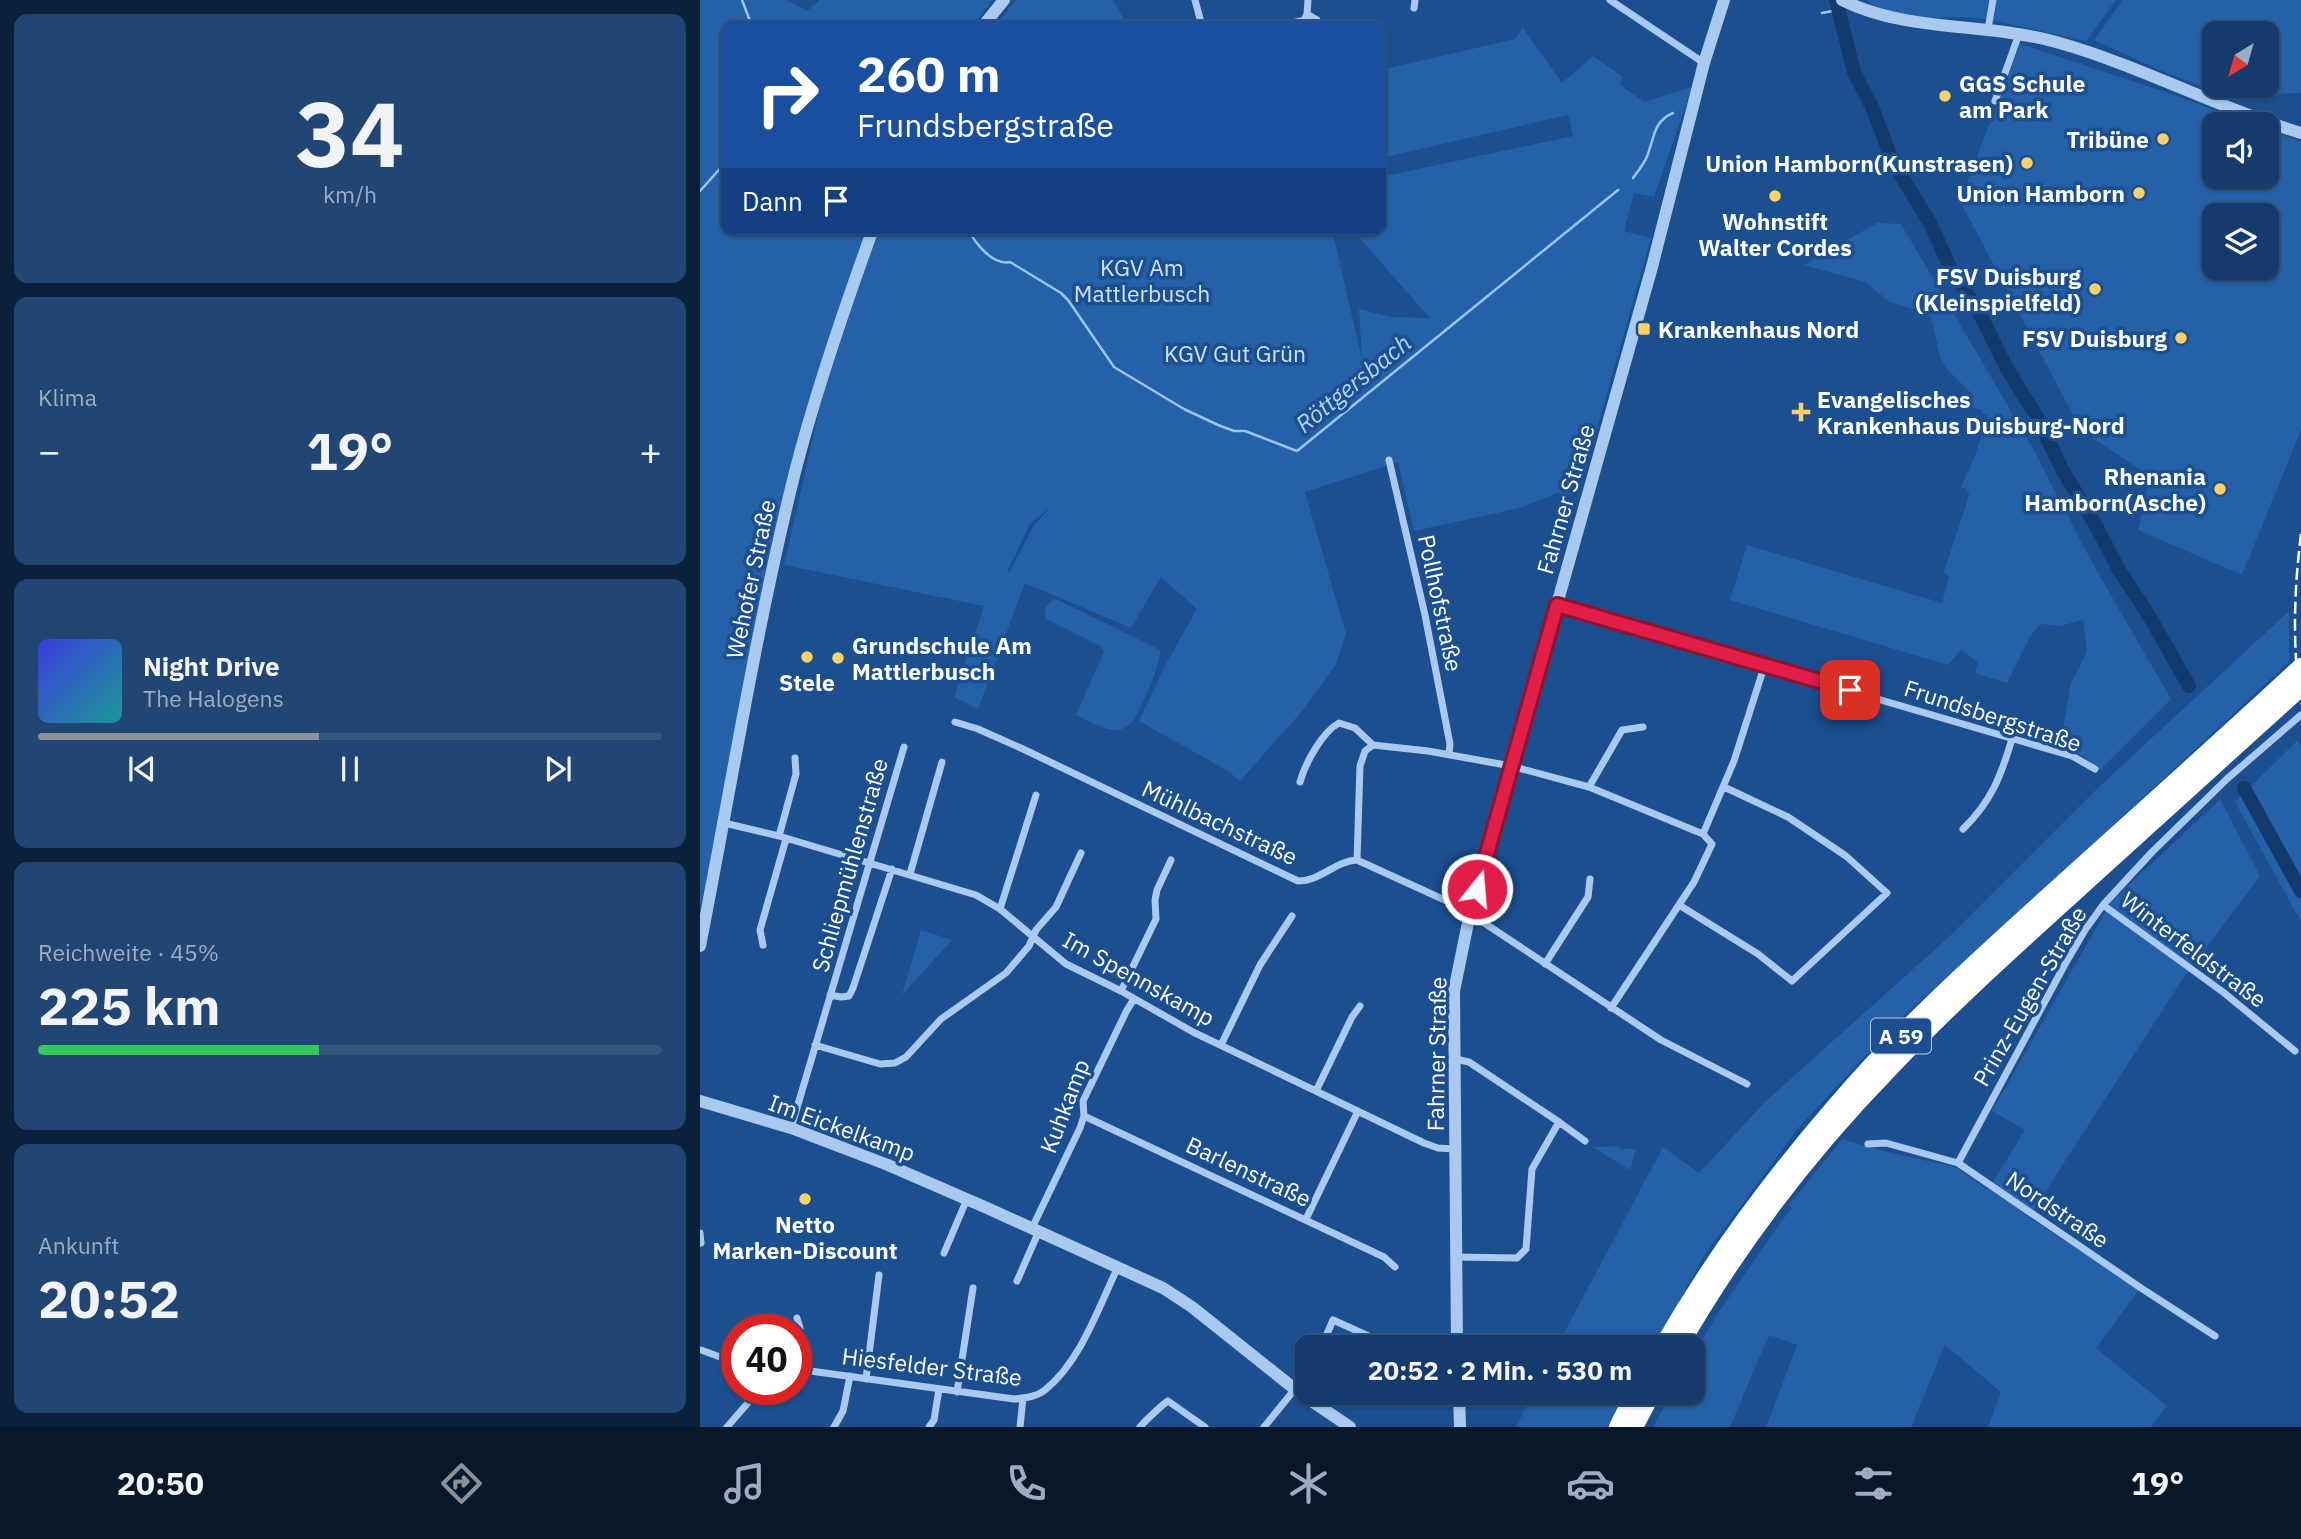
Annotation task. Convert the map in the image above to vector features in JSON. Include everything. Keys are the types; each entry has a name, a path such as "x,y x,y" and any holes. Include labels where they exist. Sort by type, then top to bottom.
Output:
{"highway":[{"name":"A 59","path":"1670,1335 1714,1264 1756,1205 1800,1147 1875,1062 1931,1004 2301,667"},
{"name":"A 59","path":"1686,1335 1760,1223 1838,1125 1887,1070 2010,950 2301,687"},
{"path":"1618,1427 1629,1405"},
{"path":"1634,1427 1646,1405"}],"street":[{"path":"987,21 1004,0"},
{"path":"1195,0 1201,21"},
{"path":"1305,20 1308,0"},
{"path":"1610,0 1704,63"},
{"name":"Fahrner Straße","path":"1457,1335 1454,991 1470,913 1652,267 1704,63 1724,0"},
{"path":"1988,29 1993,0"},
{"path":"1845,2 1892,19 1923,25 2019,34 2083,50 2301,134"},
{"path":"1995,101 2019,34"},
{"name":"Wehofer Straße","path":"700,946 768,588 795,471 837,332 871,235"},
{"name":"Pollhofstraße","path":"1389,460 1426,615 1450,744 1449,754"},
{"name":"Frundsbergstraße","path":"1557,605 2072,756 2095,769"},
{"path":"1703,834 1724,787 1765,664"},
{"name":"Prinz-Eugen-Straße","path":"1958,1163 2064,966 2103,905 2152,852 2255,753 2301,715"},
{"name":"Mühlbachstraße","path":"955,723 978,729 1024,749 1298,881 1313,880 1344,863 1357,860"},
{"path":"1300,782 1310,757 1332,727 1339,723 1355,728 1373,745 1449,754 1511,766 1589,788 1703,834 1712,844 1694,882 1611,1008"},
{"path":"1589,788 1622,730 1643,727"},
{"path":"1963,829 1980,813 2000,777 2012,739"},
{"path":"1373,745 1365,751 1360,765 1357,860 1460,907 1661,1040 1747,1084"},
{"name":"Schliepmühlenstraße","path":"791,1128 904,747"},
{"path":"763,944 760,930 783,838 796,774 795,758"},
{"path":"910,874 942,762"},
{"path":"1679,905 1758,954 1792,981 1887,893 1846,856 1800,824 1724,787"},
{"path":"1000,909 1036,795"},
{"name":"Im Spennskamp","path":"724,823 976,895 1000,909 1066,964 1121,991 1167,1019 1438,1149 1455,1149"},
{"path":"815,1045 880,1064 895,1063 906,1057 941,1019 1006,973 1056,907 1081,853"},
{"path":"1121,991 1156,919 1157,890 1171,860"},
{"name":"Schliepmühlenstraße","path":"830,995 841,998 849,996 853,988 892,869"},
{"path":"1545,964 1588,897 1590,879"},
{"name":"Winterfeldstraße","path":"2103,905 2223,992 2295,1051"},
{"path":"1222,1045 1260,965 1292,916"},
{"name":"Kuhkamp","path":"1036,1230 1084,1116 1083,1101 1126,1010 1134,999"},
{"path":"1316,1091 1360,1006"},
{"path":"1455,1059 1469,1062 1585,1140"},
{"name":"Im Eickelkamp","path":"700,1101 791,1128 888,1165 1118,1267 1178,1297 1295,1390"},
{"path":"1306,1219 1358,1111"},
{"name":"Barlenstraße","path":"1084,1116 1306,1219 1384,1257 1395,1267"},
{"path":"1456,1257 1517,1258 1524,1253 1532,1169 1559,1122"},
{"name":"Nordstraße","path":"1868,1144 1886,1143 1958,1163 2215,1336"},
{"path":"944,1253 967,1199"},
{"path":"1017,1281 1036,1230"},
{"path":"700,1233 701,1243"},
{"name":"Hiesfelder Straße","path":"812,1371 1014,1399 1033,1396 1045,1390 1067,1366 1118,1267"},
{"path":"866,1379 879,1275"},
{"path":"957,1392 973,1288"},
{"path":"1327,1335 1333,1320 1366,1335"},
{"path":"701,1350 721,1357"},
{"path":"834,1427 844,1411 850,1376"},
{"path":"929,1427 934,1420 939,1389"},
{"path":"1264,1427 1295,1395"},
{"path":"1020,1427 1023,1398"},
{"path":"1140,1427 1168,1401 1205,1427"},
{"path":"727,1427 746,1405"},
{"name":"Im Eickelkamp","path":"1317,1405 1350,1427"},
{"path":"1459,1405 1460,1427"}],"green space":[{"path":"700,0 787,0 807,11 820,0 992,0 977,21 721,21 721,235 869,235 842,310 757,642 700,912"},
{"path":"1016,0 1113,0 1125,21 999,21"},
{"path":"1867,0 2116,0 2086,41 1984,19 1894,14"},
{"path":"2123,0 2301,0 2301,93 2279,94 2279,21 2202,21 2202,86 2159,70 2094,40"},
{"path":"1523,28 1562,83 1593,56 1623,77 1620,85 1644,102 1692,87 1654,197 1634,193 1624,231 1651,238 1578,495 1558,493 1520,508 1414,531 1398,462 1305,492 1346,634 1336,664 1304,709 1240,781 1228,771 1139,721 1166,664 1197,609 1161,577 1131,628 1025,583 978,709 954,697 984,606 784,565 826,380 877,235 1333,235 1362,360 1359,309 1391,317 1430,318 1357,235 1386,235 1386,176 1573,136 1568,115 1386,157 1386,69 1515,39","holes":["1052,506 1034,525 1009,573 1007,572 1030,524"]},
{"path":"2020,44 2220,112 2202,112 2202,189 2279,189 2279,134 2301,142 2301,430 2242,575 2138,530 2150,476 2081,430 1960,201"},
{"path":"1877,223 1901,224 2031,445 2094,566 2171,699 2100,770 2083,756 2060,748 2070,686 2087,652 2083,620 2060,626 2041,624 2031,635 2007,683 1975,673 1978,662 1961,650 1948,665 1730,600 1747,545 1942,603 1949,577 1944,572 1969,495 1967,489 1961,487 1975,456 1988,415 1973,408 1973,395 1946,368 1940,357 1932,320 1926,313 1890,302 1865,282 1804,265"},
{"path":"1056,599 1160,650 1158,665 1145,698 1132,722 1125,727 1118,730 1107,729 1076,715 1104,652 1100,646 1046,619 1046,607"},
{"path":"2289,611 2289,662 1896,1023 1799,1127 1704,1256 1660,1335 1563,1335 1663,1147 1699,1173 1765,1102 1950,936 2101,785"},
{"path":"2298,740 2301,749 2301,922 2235,802"},
{"path":"2220,799 2260,876 2184,977 2029,1217 2139,1290 2096,1348 2167,1406 2151,1427 1988,1427 2001,1392 1945,1345 1911,1427 1766,1427 1797,1345 1769,1335 1730,1427 1653,1427 1665,1405 1705,1405 1705,1336 1792,1208 1789,1205 1842,1139 1955,1167 1988,1190 2025,1130 1992,1111 2111,902"},
{"path":"921,930 952,940 902,995"},
{"path":"1620,1146 1621,1149 1636,1149 1630,1170 1593,1147"},
{"path":"1527,1405 1622,1405 1610,1427 1516,1427"}],"waterway":[{"name":"Röttgersbach","path":"742,0 750,21"},
{"path":"1836,0 1854,72 1871,105 1894,164 1930,223 1949,265 1980,314 2006,367 2037,417 2063,471 2189,686"},
{"name":"Röttgersbach","path":"1822,13 1838,10"},
{"name":"Röttgersbach","path":"1633,178 1647,157 1658,125 1673,113"},
{"path":"700,191 721,168"},
{"name":"Röttgersbach","path":"972,235 991,257 1010,262 1061,293 1114,367 1184,409 1218,425 1234,431 1245,431 1297,451 1618,190"},
{"path":"2244,788 2301,891"}],"railway":[{"path":"2301,534 2295,619 2301,704"}],"place":[{"name":"GGS Schule am Park","path":"1945,96"},
{"name":"Tribüne","path":"2163,139"},
{"name":"Union Hamborn(Kunstrasen)","path":"2027,163"},
{"name":"Union Hamborn","path":"2139,193"},
{"name":"Wohnstift Walter Cordes","path":"1775,196"},
{"name":"FSV Duisburg (Kleinspielfeld)","path":"2095,289"},
{"name":"Krankenhaus Nord","path":"1644,329"},
{"name":"FSV Duisburg","path":"2181,338"},
{"name":"Evangelisches Krankenhaus Duisburg-Nord","path":"1801,412"},
{"name":"Rhenania Hamborn(Asche)","path":"2220,489"},
{"name":"Stele","path":"807,657"},
{"name":"Grundschule Am Mattlerbusch","path":"838,658"},
{"name":"Netto Marken-Discount","path":"805,1199"}],"route":[{"path":"1477,889 1557,605 1850,690"}],"park label":[{"name":"KGV Am Mattlerbusch","path":"1142,280"},
{"name":"KGV Gut Grün","path":"1235,353"}]}
